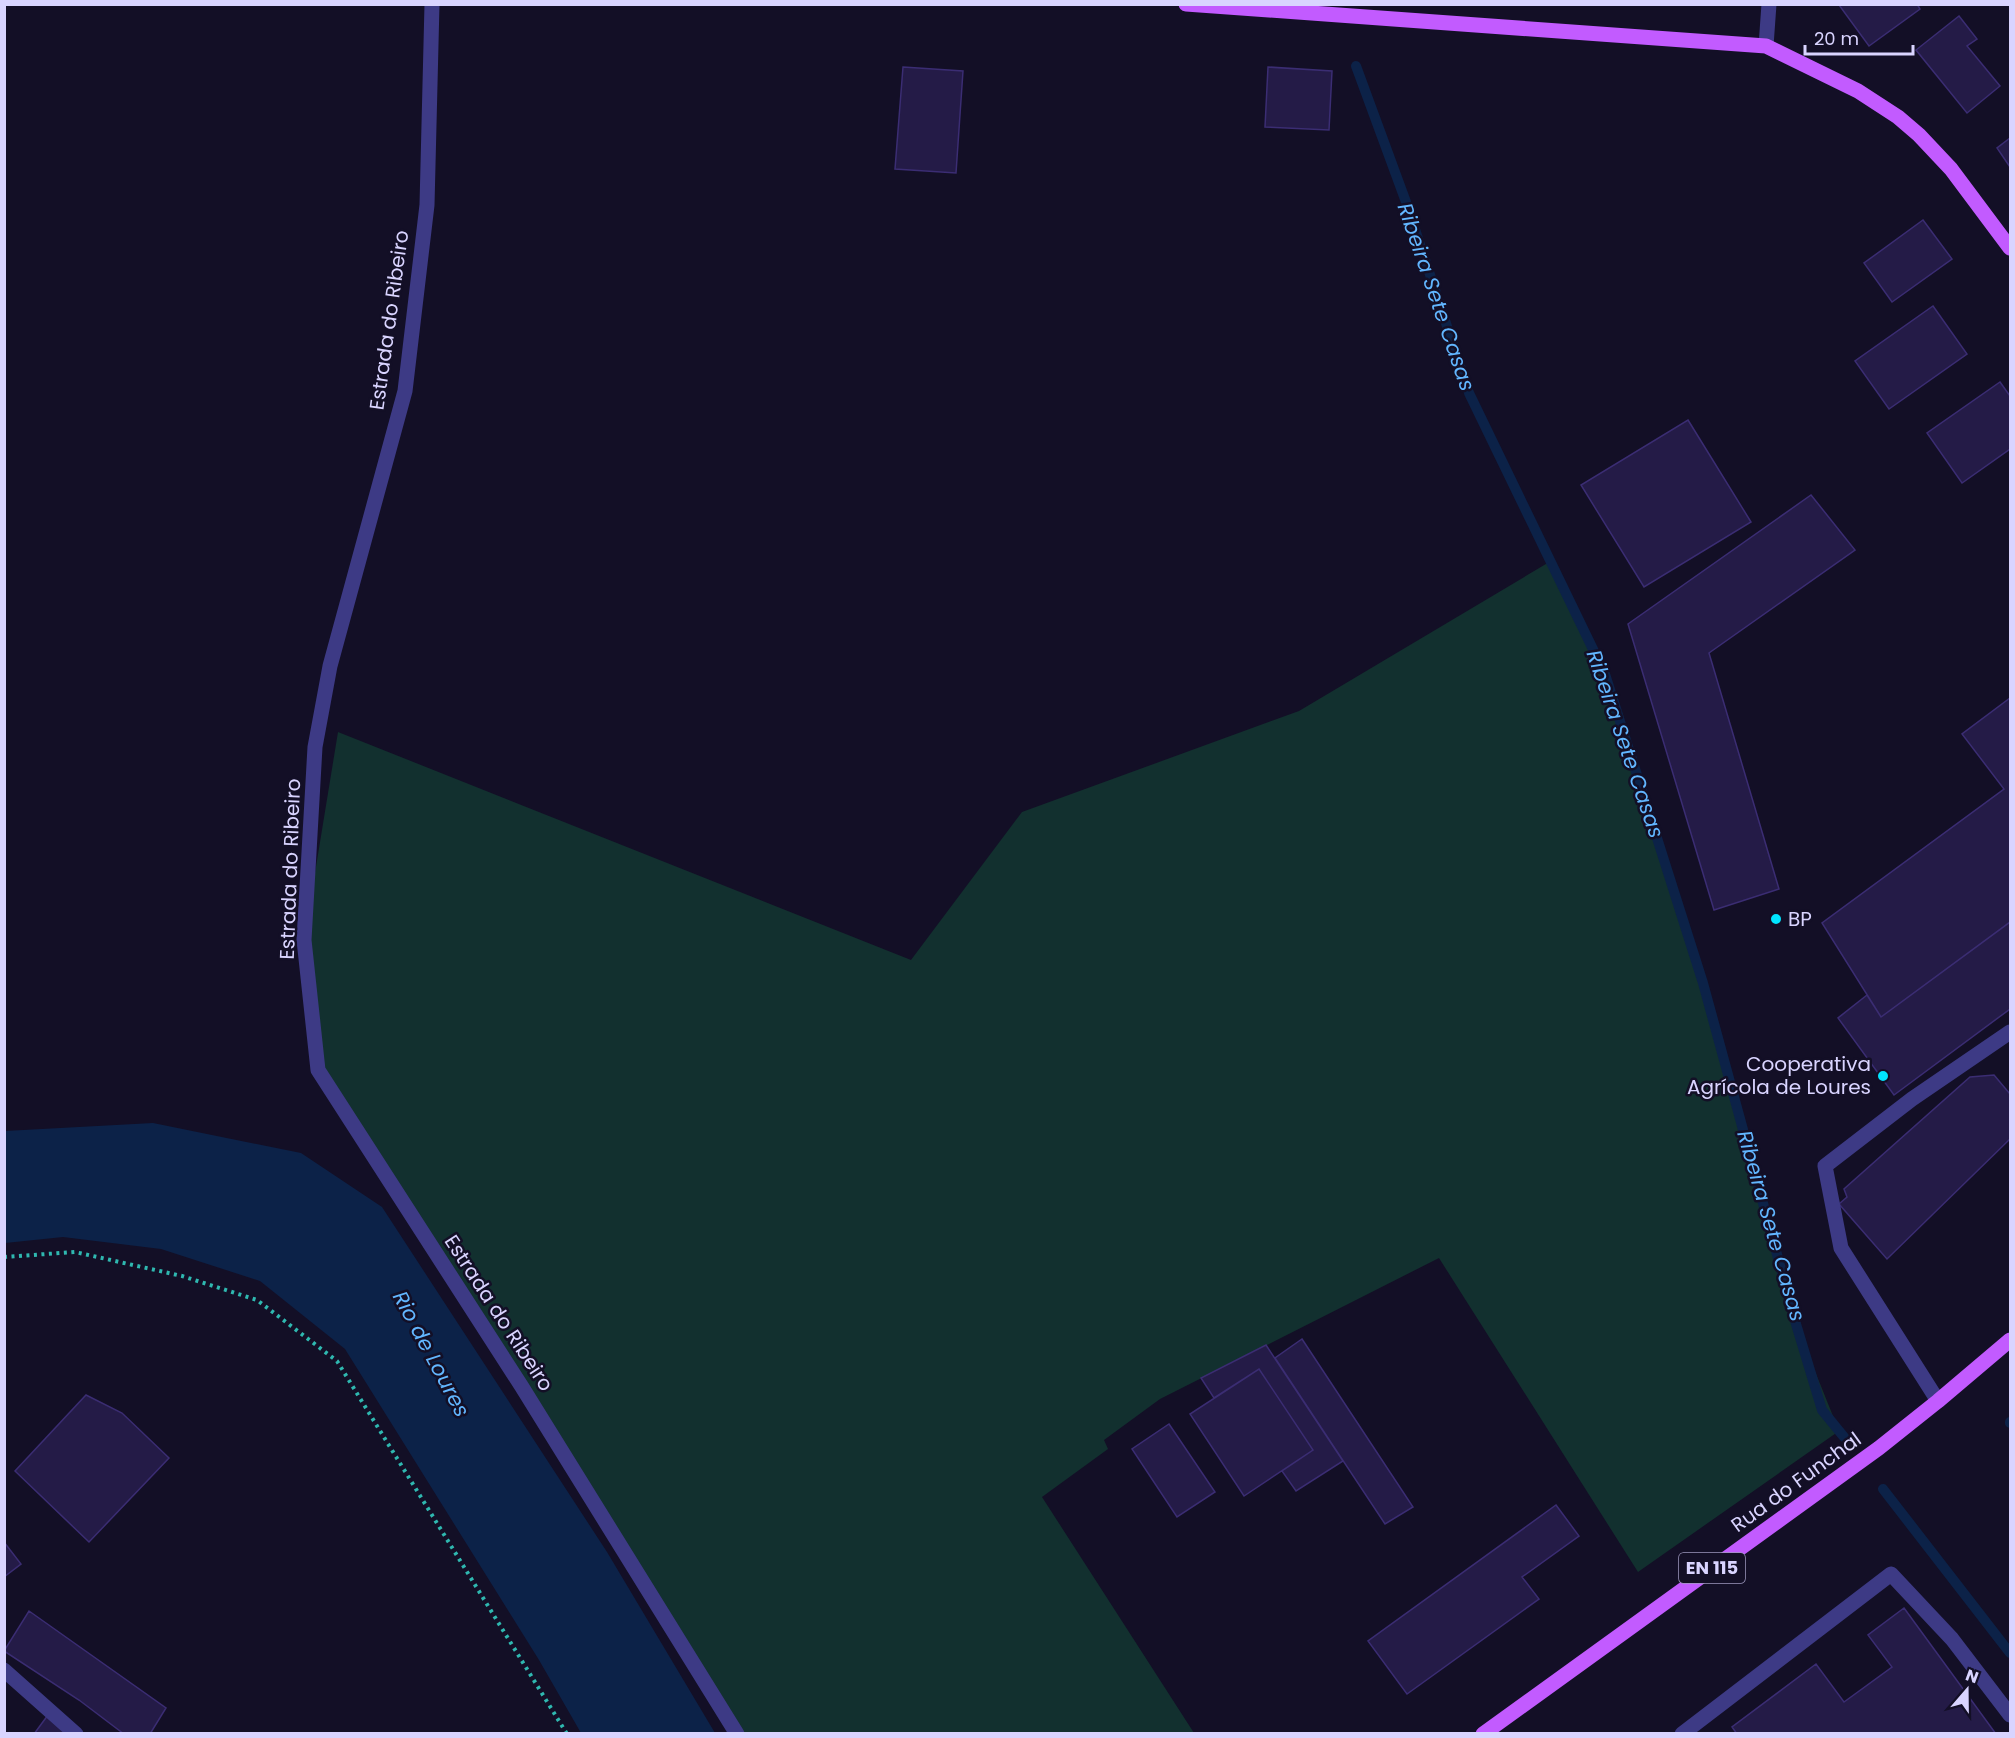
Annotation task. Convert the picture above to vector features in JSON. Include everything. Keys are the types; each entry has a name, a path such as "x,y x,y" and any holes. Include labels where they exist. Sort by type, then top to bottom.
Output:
{"main road":[{"path":"1186,4 1766,46 1858,91 1898,117 1919,135 1951,169 2010,248"},
{"name":"Rua do Funchal","path":"1484,1734 1879,1448 2010,1340"}],"street":[{"name":"Estrada do Ribeiro","path":"432,4 427,205 405,391 330,666 315,747 304,940 318,1070 522,1387 737,1734"},
{"path":"1766,46 1769,4"},
{"path":"1938,1401 1841,1248 1825,1166 1912,1099 2010,1032"},
{"path":"1692,1731 1891,1574 1952,1639 2010,1715"},
{"path":"4,1670 76,1734"}],"path":[{"path":"4,1257 75,1252 182,1276 257,1300 337,1361 567,1734"}],"green space":[{"path":"1551,561 1605,674 1703,983 1796,1324 1839,1431 1638,1572 1439,1258 1160,1399 1104,1440 1108,1449 1042,1497 1194,1733 737,1733 318,1070 304,940 338,732 911,960 1022,812 1299,711"}],"water":[{"name":"Rio de Loures","path":"153,1123 301,1153 382,1207 607,1552 715,1733 581,1733 539,1660 345,1349 260,1281 161,1249 63,1237 5,1243 5,1131"}],"building":[{"path":"1917,4 1920,9 1869,46 1839,5"},
{"path":"1959,16 1977,39 1967,46 2000,86 1967,113 1916,50"},
{"path":"903,67 963,71 956,173 895,169"},
{"path":"1268,67 1332,71 1329,130 1265,127"},
{"path":"2010,138 2010,167 1997,148"},
{"path":"1923,220 1952,259 1892,302 1864,263"},
{"path":"1933,306 1967,354 1889,409 1855,361"},
{"path":"2000,382 2010,396 2010,449 1962,483 1927,433"},
{"path":"1688,420 1751,522 1644,587 1581,485"},
{"path":"1811,495 1855,550 1709,653 1779,889 1714,910 1628,624"},
{"path":"2010,698 2010,922 1881,1017 1822,923 2004,789 1962,734"},
{"path":"2010,922 2010,1009 1894,1095 1838,1018 1867,995 1881,1017"},
{"path":"1994,1075 2010,1094 2010,1139 1887,1259 1839,1204 1847,1197 1844,1189 1970,1077"},
{"path":"1302,1339 1413,1507 1385,1524 1275,1358"},
{"path":"1266,1345 1343,1461 1296,1491 1282,1471 1313,1450 1259,1369 1214,1398 1201,1378"},
{"path":"1259,1369 1313,1450 1244,1496 1190,1414"},
{"path":"86,1395 122,1413 169,1458 89,1542 15,1471"},
{"path":"1169,1424 1215,1492 1177,1517 1132,1449"},
{"path":"1556,1505 1579,1536 1522,1577 1539,1599 1407,1694 1368,1641"},
{"path":"4,1542 21,1564 4,1577"},
{"path":"1904,1608 1996,1734 1737,1734 1732,1727 1816,1664 1844,1702 1892,1667 1868,1635"},
{"path":"29,1611 166,1708 150,1734 124,1734 79,1700 4,1651"},
{"path":"48,1715 68,1734 34,1734"}],"waterway":[{"name":"Ribeira Sete Casas","path":"1356,66 1406,202 1469,393 1605,674 1703,983 1796,1324 1822,1410 1844,1437"},
{"path":"1883,1489 2010,1653"}],"place":[{"name":"BP","path":"1776,919"},
{"name":"Cooperativa Agrícola de Loures","path":"1883,1076"}]}
